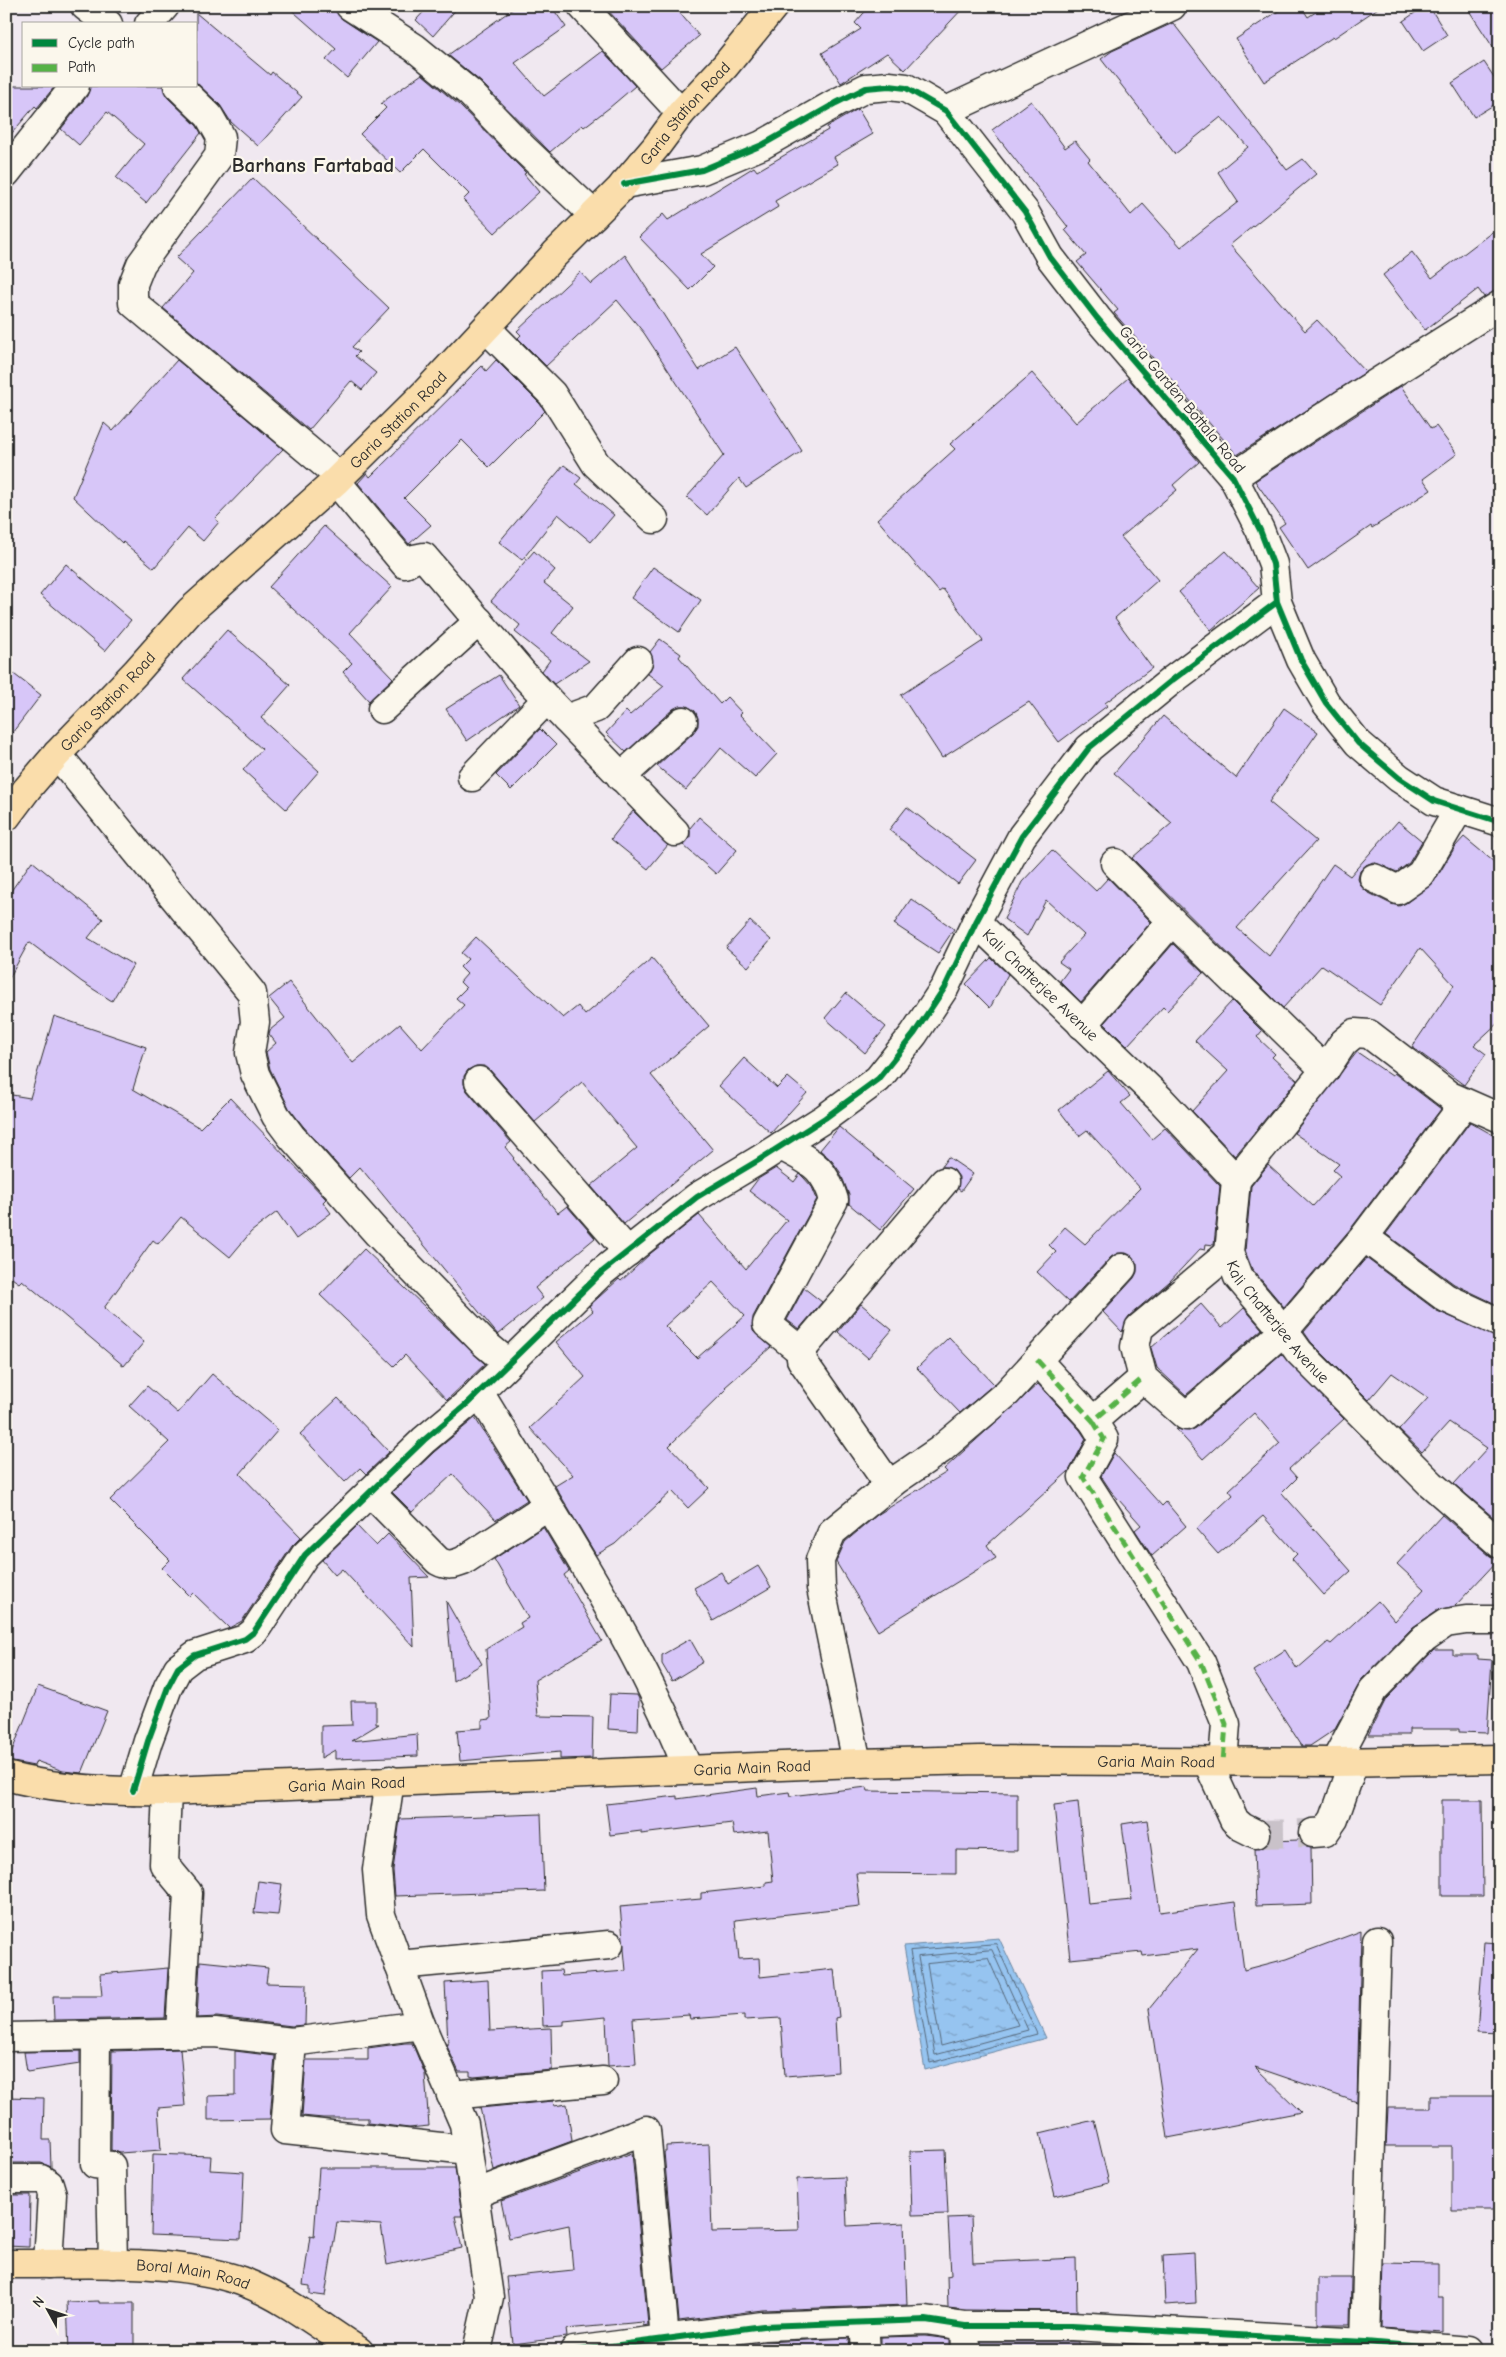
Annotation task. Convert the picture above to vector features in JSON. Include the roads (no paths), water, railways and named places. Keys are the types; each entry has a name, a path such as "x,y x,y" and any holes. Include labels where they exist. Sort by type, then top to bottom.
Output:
{"main road":[{"name":"Garia Station Road","path":"6,817 16,794 136,672 190,610 338,479 487,329 624,184 655,148 681,113 725,66 774,6"},
{"name":"Garia Main Road","path":"6,1776 32,1783 134,1791 167,1791 390,1780 980,1760 1344,1762 1500,1759"},
{"name":"Boral Main Road","path":"6,2264 112,2264 194,2270 241,2281 288,2305 359,2351"}],"street":[{"path":"85,6 105,22"},
{"path":"151,22 165,6"},
{"path":"350,6 415,48 470,93 523,148 594,215"},
{"path":"582,6 681,113"},
{"path":"624,184 702,170 762,145 836,102 866,88 889,86 906,88 946,111 1172,6"},
{"path":"6,173 74,88"},
{"path":"180,88 209,116 221,137 219,156 141,264 133,284 133,303 338,479 405,564 414,559 424,557 566,719 675,832"},
{"name":"Garia Garden Bottala Road","path":"946,111 1025,212 1050,257 1097,318 1233,477 1260,530 1273,564 1277,602 1300,660 1326,703 1358,743 1399,778 1434,801 1500,822"},
{"path":"1233,477 1344,403 1500,305"},
{"path":"487,329 552,394 596,464 654,519"},
{"path":"134,1791 148,1741 168,1687 178,1668 195,1655 245,1639 254,1632 305,1555 424,1440 479,1392 602,1272 697,1197 781,1146 878,1079 914,1034 945,987 976,922 1022,836 1088,748 1171,681 1277,602"},
{"path":"382,709 479,621"},
{"path":"566,719 596,708 638,661"},
{"path":"472,777 548,699"},
{"path":"621,777 683,721"},
{"path":"57,754 252,994 255,1022 250,1053 255,1074 276,1116 291,1136 377,1233 484,1343 508,1363"},
{"path":"1374,878 1398,890 1421,874 1460,809"},
{"path":"1115,863 1325,1070"},
{"path":"1082,1025 1172,920"},
{"name":"Kali Chatterjee Avenue","path":"976,922 1160,1099 1236,1180 1229,1253 1238,1276 1299,1352 1424,1477 1500,1544"},
{"path":"1236,1180 1325,1070 1343,1043 1355,1033 1369,1034 1450,1096 1464,1104 1500,1118"},
{"path":"479,1081 628,1252"},
{"path":"1229,1253 1139,1328 1135,1347 1143,1378 1186,1416 1284,1331 1364,1237 1464,1104"},
{"path":"781,1146 817,1166 826,1180 834,1200 767,1324 803,1353"},
{"path":"889,1485 801,1359 804,1347 944,1182"},
{"path":"1364,1237 1446,1298 1500,1323"},
{"path":"857,1763 821,1588 820,1560 832,1532 889,1485 940,1450 1007,1393 1122,1268"},
{"path":"1037,1360 1093,1421 1104,1439 1083,1478 1201,1662 1226,1724 1215,1762 1234,1820 1242,1827 1256,1834"},
{"path":"1093,1421 1143,1378"},
{"path":"479,1392 631,1646 672,1729 688,1769"},
{"path":"370,1492 438,1561 445,1564 463,1561 547,1506"},
{"path":"1313,1833 1325,1832 1334,1819 1344,1762 1373,1690 1424,1638 1446,1623 1466,1620 1500,1620"},
{"path":"390,1780 378,1870 381,1915 421,2025 464,2124 489,2297 477,2351"},
{"path":"167,1791 164,1864 188,1893 180,2033"},
{"path":"1365,2342 1377,1941"},
{"path":"399,1965 609,1945"},
{"path":"6,2038 215,2033 292,2042 421,2025"},
{"path":"96,2037 95,2164 112,2166 112,2264"},
{"path":"292,2042 285,2130 468,2150"},
{"path":"451,2095 604,2081"},
{"path":"474,2194 646,2130 666,2338"},
{"path":"6,2179 41,2179 49,2184 52,2194 48,2264"},
{"path":"574,2351 763,2326 926,2320 966,2338 1072,2326 1365,2342 1469,2351"},
{"path":"864,2323 866,2351"}],"water":[{"path":"999,1938 1046,2038 925,2070 904,1946"}],"tunnel":[{"path":"1256,1834 1313,1833"}],"district":[{"name":"Barhans Fartabad","path":"313,165"}]}
